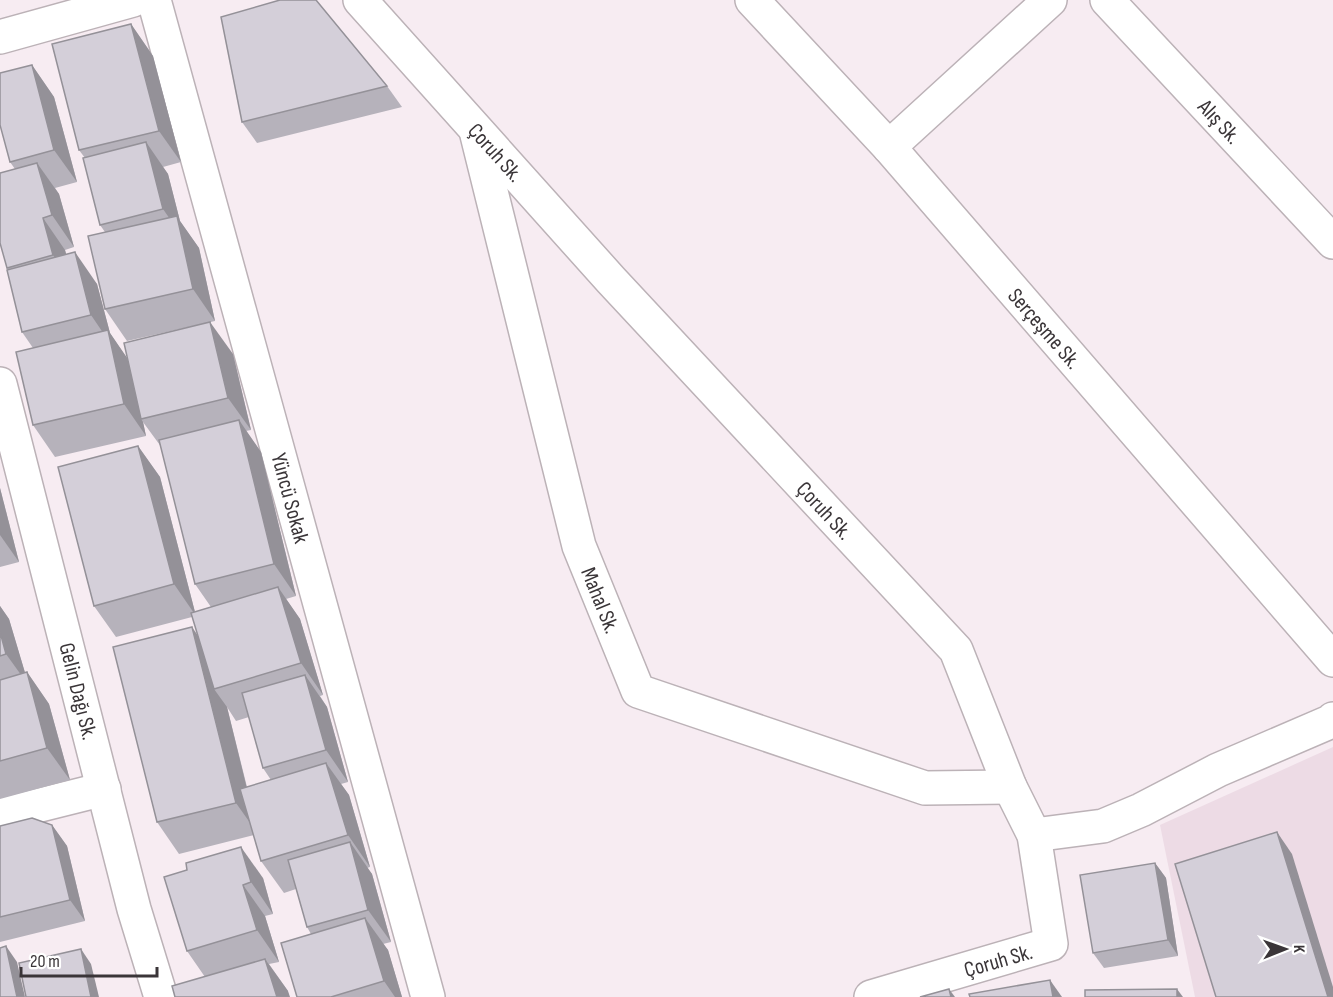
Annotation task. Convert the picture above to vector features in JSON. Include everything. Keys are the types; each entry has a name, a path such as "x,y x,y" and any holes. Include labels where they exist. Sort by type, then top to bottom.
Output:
{"street":[{"path":"0,37 133,0"},
{"name":"Yüncü Sokak","path":"154,0 428,997"},
{"name":"Çoruh Sk.","path":"360,0 611,280 956,650 1010,787 1034,835 1051,944 872,997"},
{"name":"Serçeşme Sk.","path":"752,0 889,147 1333,660"},
{"path":"889,147 1050,0"},
{"name":"Alış Sk.","path":"1107,0 1333,242"},
{"name":"Mahal Sk.","path":"476,131 579,546 638,691 925,788 1010,787"},
{"name":"Gelin Dağı Sk.","path":"0,384 134,909 161,997"},
{"path":"1034,835 1103,826 1141,810 1218,770 1333,719"},
{"path":"0,815 104,789"}],"shaded area":[{"path":"1333,747 1333,997 1195,997 1160,825"}],"building":[{"path":"280,0 316,0 387,86 242,122 221,17"},
{"path":"131,24 159,131 79,150 52,44"},
{"path":"32,65 54,150 10,162 0,125 0,73"},
{"path":"146,142 163,209 100,225 83,158"},
{"path":"37,163 52,215 43,218 53,255 7,268 0,243 0,173"},
{"path":"177,216 193,289 105,309 88,236"},
{"path":"75,252 91,315 22,332 7,270"},
{"path":"210,322 228,398 141,419 124,343"},
{"path":"108,330 124,404 33,425 16,352"},
{"path":"239,420 274,564 195,584 159,440"},
{"path":"138,446 174,584 94,606 58,467"},
{"path":"278,587 301,663 214,689 191,613"},
{"path":"192,627 236,803 157,822 113,647"},
{"path":"0,632 6,654 0,656"},
{"path":"27,672 47,748 0,761 0,680"},
{"path":"305,675 326,750 263,768 242,693"},
{"path":"326,763 348,835 261,861 240,789"},
{"path":"32,818 52,825 70,900 0,917 0,826"},
{"path":"1277,832 1328,997 1216,997 1175,864"},
{"path":"350,842 368,910 307,927 288,860"},
{"path":"241,847 251,882 243,885 257,930 187,951 164,877 187,870 186,863"},
{"path":"1155,863 1168,940 1093,953 1080,875"},
{"path":"365,918 384,981 331,997 297,997 281,943"},
{"path":"6,946 17,997 0,997 0,948"},
{"path":"81,949 91,997 26,997 19,963"},
{"path":"265,959 277,997 175,997 172,986"},
{"path":"1050,980 1053,997 970,997 969,994"},
{"path":"949,989 951,997 920,997"},
{"path":"1177,989 1177,997 1085,997 1085,990"}]}
